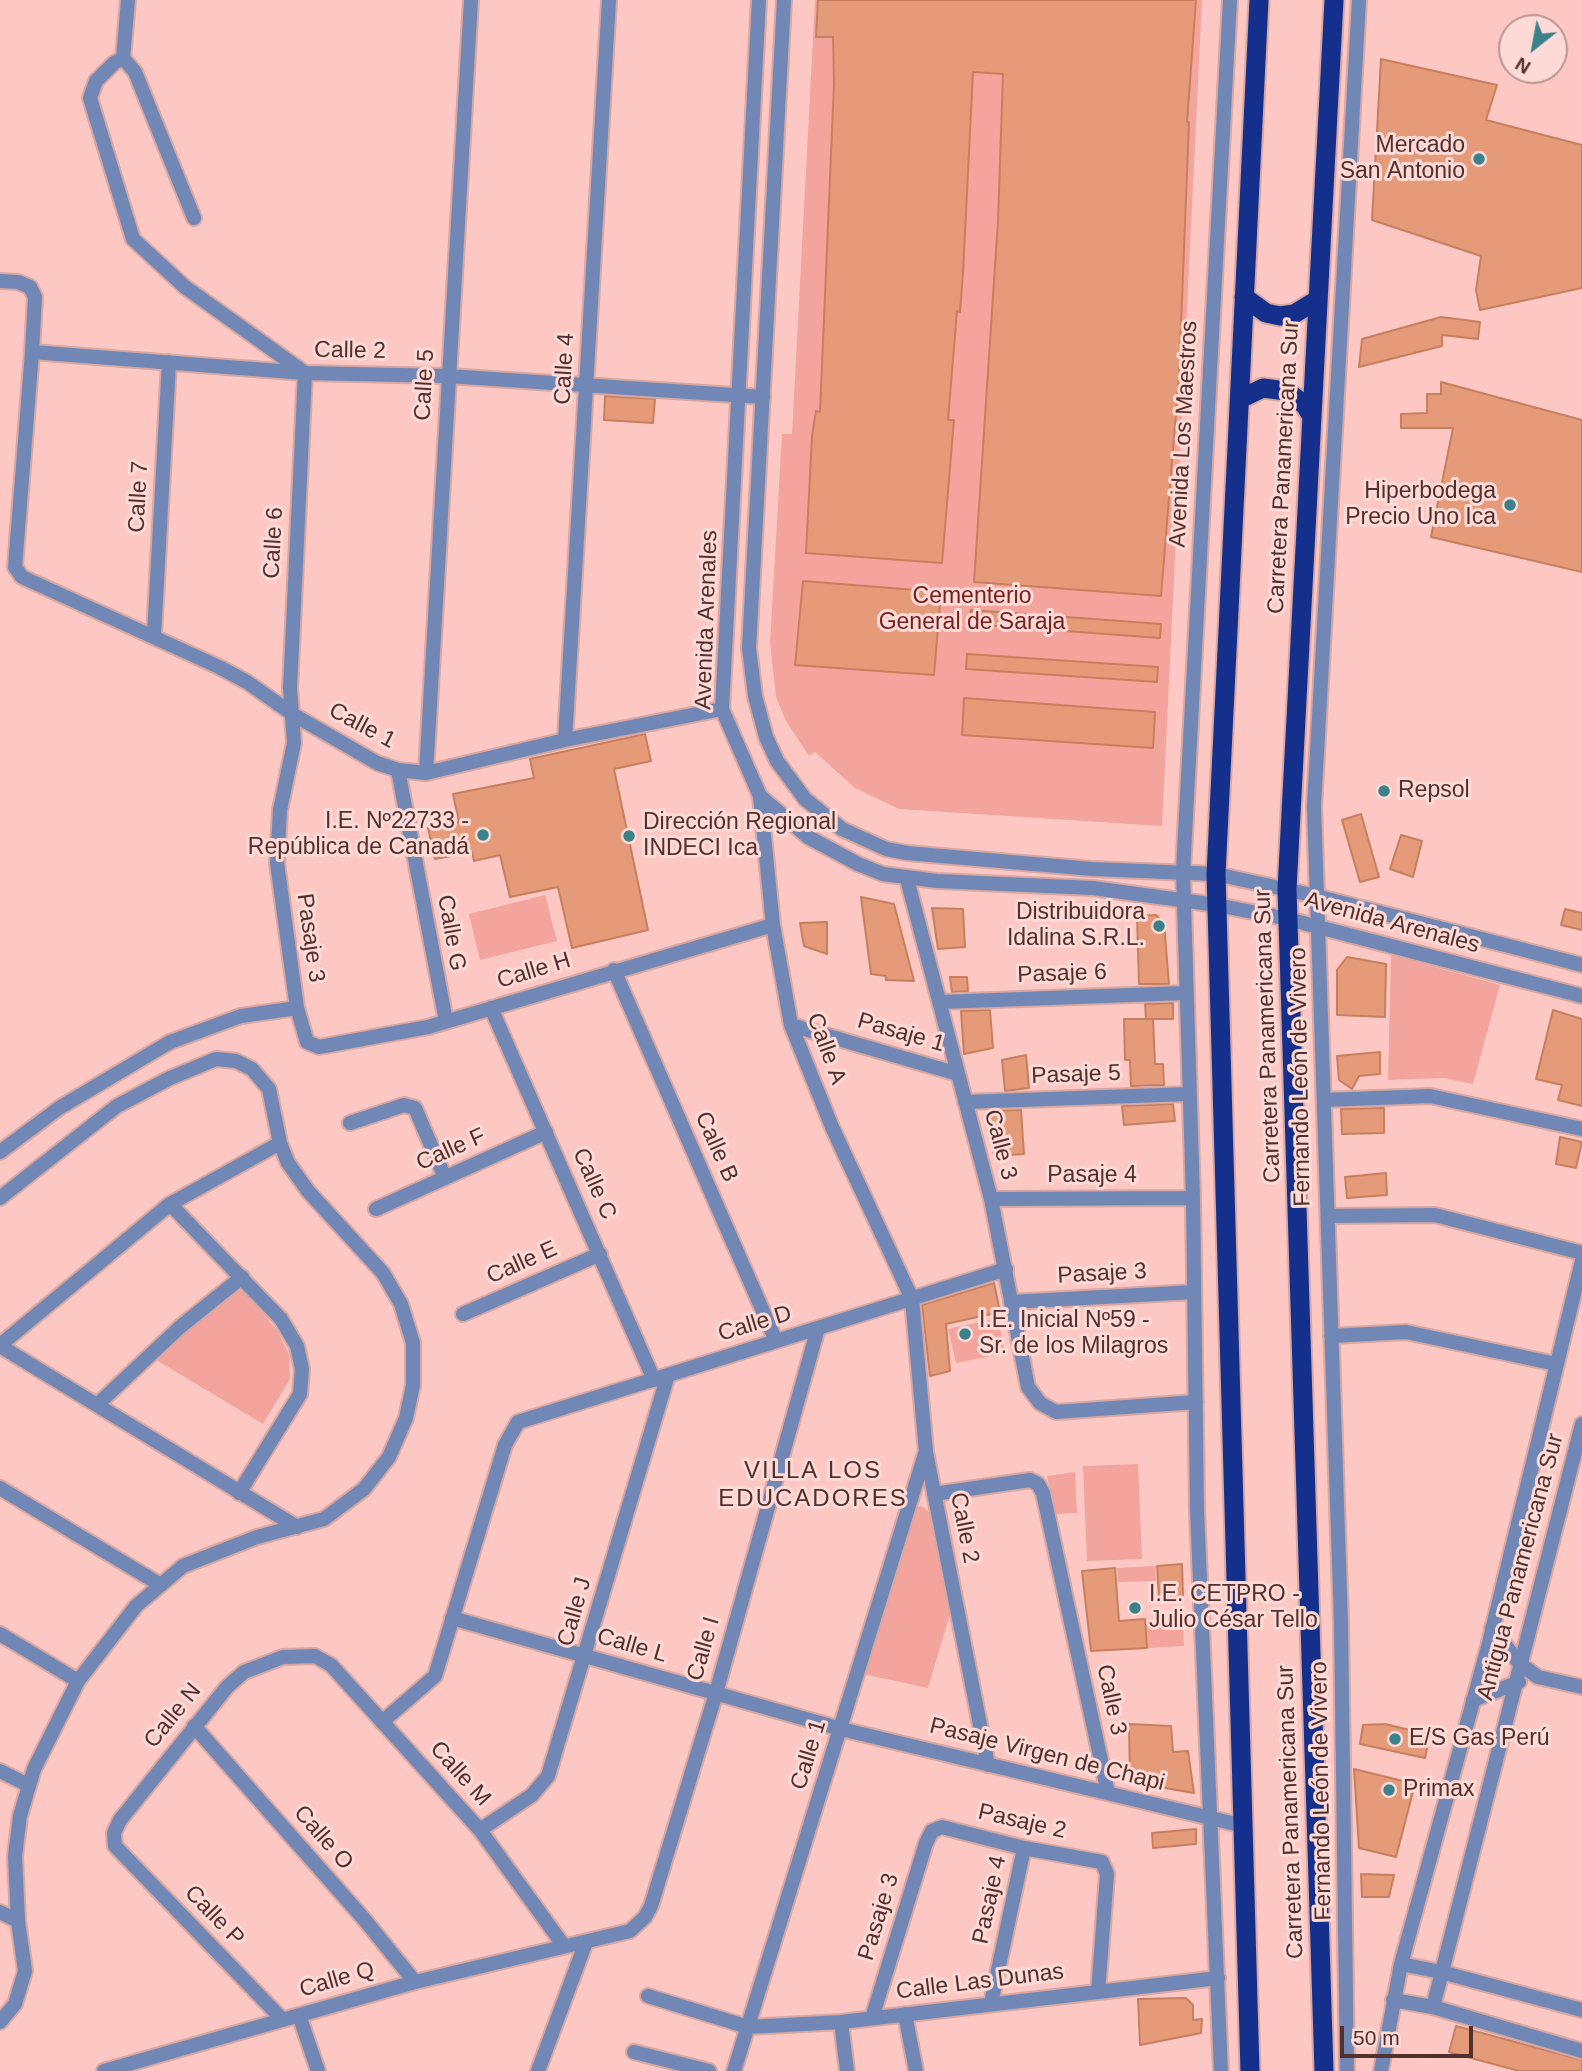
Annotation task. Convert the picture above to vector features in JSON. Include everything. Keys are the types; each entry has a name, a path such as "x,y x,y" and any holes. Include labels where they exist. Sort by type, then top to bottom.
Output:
{"highway":[{"name":"Carretera Panamericana Sur","path":"1250,2071 1216,874 1259,0"},
{"name":"Carretera Panamericana Sur","path":"1324,2071 1287,889 1334,0"},
{"path":"1244,297 1260,310 1280,316 1294,314 1317,300"},
{"path":"1240,399 1263,388 1286,391 1306,405 1311,415"}],"street":[{"path":"128,0 123,58 135,72 194,218"},
{"name":"Calle 5","path":"426,773 471,0"},
{"name":"Calle 4","path":"565,740 609,0"},
{"name":"Avenida Arenales","path":"759,0 722,709 760,796 792,825 843,857 883,874 907,879 1093,888 1217,905 1288,919 1582,996"},
{"name":"Avenida Arenales","path":"784,0 749,648 751,674 766,737 777,761 805,799 842,829 886,849 1093,869 1216,874 1316,896 1582,965"},
{"name":"Avenida Los Maestros","path":"1183,871 1230,0"},
{"name":"Fernando León de Vivero","path":"1348,2071 1347,1907 1320,929 1316,896 1314,806 1359,0"},
{"path":"123,58 96,81 90,98 133,239 185,287 305,373"},
{"path":"0,281 18,282 30,288 35,298 32,352"},
{"name":"Calle 2","path":"32,352 305,373 448,376 763,397"},
{"name":"Calle 1","path":"32,352 15,568 31,582 154,635 247,682 294,715 377,763 398,770 426,773 565,740 722,709"},
{"name":"Calle 7","path":"154,635 169,362"},
{"name":"Calle 6","path":"294,715 290,688 305,373"},
{"name":"Pasaje 3","path":"294,715 294,743 280,810 276,863 297,1008 307,1042"},
{"name":"Calle G","path":"398,770 446,1021"},
{"name":"Calle A","path":"760,796 773,925 791,1025 832,1127 912,1299"},
{"path":"1183,871 1193,1198 1197,1510 1221,2071"},
{"name":"Calle 3","path":"907,879 990,1199 1028,1387 1040,1404 1056,1412 1196,1402"},
{"name":"Calle H","path":"307,1042 319,1047 446,1021 773,925"},
{"name":"Calle B","path":"614,970 776,1341"},
{"name":"Pasaje 6","path":"940,1002 1185,993"},
{"path":"0,1152 59,1108 170,1042 241,1016 297,1008"},
{"name":"Calle C","path":"491,1008 600,1254 661,1378"},
{"name":"Pasaje 1","path":"791,1025 958,1074"},
{"path":"0,1198 117,1106 170,1078 216,1059 236,1060 253,1069 269,1089 279,1143 288,1163 308,1191 383,1273 404,1313 414,1343 413,1385 406,1418 390,1457 364,1489 324,1519 214,1552 183,1566 136,1606 78,1681 28,1786 15,1856 18,1922 25,1971 15,2004 0,2022"},
{"name":"Pasaje 5","path":"965,1102 1189,1094"},
{"path":"1324,1100 1430,1096 1582,1129"},
{"path":"350,1123 404,1105 415,1108 445,1178"},
{"name":"Calle F","path":"376,1209 545,1132"},
{"path":"279,1143 170,1204 0,1346 297,1527"},
{"name":"Pasaje 4","path":"990,1199 1193,1198"},
{"path":"170,1204 281,1319 297,1346 302,1369 300,1394 239,1493"},
{"path":"1328,1216 1435,1215 1582,1253"},
{"name":"Calle E","path":"463,1314 600,1254"},
{"path":"1381,2071 1401,1964 1492,1628 1582,1261"},
{"name":"Calle D","path":"452,1618 505,1445 518,1422 1006,1269"},
{"path":"97,1405 180,1327 242,1277"},
{"name":"Pasaje 3","path":"1011,1302 1194,1292"},
{"name":"Calle 2","path":"912,1299 926,1452 988,1765"},
{"name":"Calle I","path":"586,1942 630,1931 651,1906 716,1693 818,1328"},
{"path":"1331,1335 1406,1332 1556,1364"},
{"name":"Calle J","path":"480,1830 532,1795 548,1776 586,1656 661,1378"},
{"name":"Antigua Panamericana Sur","path":"1433,2007 1582,1423"},
{"name":"Calle 1","path":"733,2071 926,1452"},
{"name":"Calle 3","path":"934,1494 1030,1480 1038,1484 1043,1493 1108,1793"},
{"path":"0,1488 159,1584"},
{"path":"382,1722 435,1676 452,1618"},
{"name":"Calle L","path":"452,1618 841,1729"},
{"path":"1492,1628 1520,1664 1538,1677 1582,1688"},
{"path":"0,1634 78,1681"},
{"name":"Calle M","path":"303,1656 315,1656 331,1665 480,1830 564,1946"},
{"name":"Calle N","path":"115,1846 114,1833 120,1819 194,1726 244,1672 283,1657 303,1656"},
{"path":"1473,1700 1538,1677"},
{"name":"Calle O","path":"194,1726 364,1919 415,1982"},
{"name":"Pasaje Virgen de Chapi","path":"841,1729 1244,1826"},
{"path":"0,1771 28,1786"},
{"name":"Pasaje 2","path":"932,1831 943,1827 1024,1848 1101,1862 1107,1874 1098,1992"},
{"name":"Pasaje 3","path":"873,2018 926,1843 932,1831"},
{"name":"Calle P","path":"115,1846 281,2018"},
{"name":"Pasaje 4","path":"991,2003 1024,1848"},
{"path":"0,1912 18,1922"},
{"path":"538,2071 586,1942"},
{"name":"Calle Q","path":"104,2071 281,2018 415,1982 586,1942"},
{"path":"1401,1964 1582,2010"},
{"name":"Calle Las Dunas","path":"748,2026 841,2022 1218,1978"},
{"path":"648,1996 748,2026"},
{"path":"1393,2000 1433,2007 1582,2051"},
{"path":"905,2014 916,2071"},
{"path":"299,2015 318,2071"},
{"path":"841,2022 847,2071"},
{"path":"634,2052 709,2071"}],"green space":[{"name":"Cementerio General de Saraja","path":"815,0 1202,0 1162,826 899,809 855,788 815,752 809,756 786,721 776,697 770,643 782,434 792,434"},
{"path":"545,895 557,941 480,960 469,914"},
{"path":"1391,955 1500,985 1473,1084 1444,1078 1388,1080"},
{"path":"241,1288 277,1330 289,1354 290,1379 263,1424 153,1358 202,1315"},
{"path":"998,1318 1005,1353 956,1363 948,1329"},
{"path":"1138,1464 1142,1559 1087,1561 1083,1466"},
{"path":"1075,1472 1077,1513 1055,1514 1047,1476"},
{"path":"922,1506 929,1512 950,1614 928,1688 863,1674 914,1507"},
{"path":"1155,1566 1156,1581 1118,1582 1117,1568"},
{"path":"1183,1620 1184,1646 1147,1648 1145,1621"}],"building":[{"name":"Cementerio General de Saraja","path":"818,0 1196,0 1187,122 1179,376 1161,596 974,582 998,221 1003,74 973,72 963,273 960,312 957,311 948,420 954,420 942,563 806,553 812,436 816,411 820,412 834,84 833,37 816,37"},
{"path":"1381,59 1497,85 1486,120 1582,145 1582,288 1480,310 1476,290 1481,256 1372,220"},
{"path":"1441,317 1480,322 1478,339 1442,335 1442,346 1359,367 1362,339"},
{"name":"Hiperbodega Precio Uno Ica","path":"1441,382 1582,420 1582,572 1431,537 1453,428 1401,428 1401,414 1427,413 1427,394 1441,394"},
{"path":"605,396 655,399 653,423 604,420"},
{"path":"803,581 941,592 934,675 795,665"},
{"path":"971,610 1161,624 1160,638 970,624"},
{"path":"967,654 1158,667 1157,682 966,669"},
{"path":"964,698 1155,712 1153,748 962,735"},
{"path":"645,734 651,761 614,769 648,930 572,948 558,887 510,897 500,855 474,861 472,852 435,859 428,828 459,822 453,794 534,778 530,759"},
{"path":"1361,814 1379,877 1360,882 1342,820"},
{"path":"1401,835 1422,841 1413,877 1390,869"},
{"path":"861,897 894,904 914,981 886,980 886,976 871,974"},
{"path":"932,908 963,909 965,947 938,949"},
{"path":"1565,909 1582,913 1582,930 1561,925"},
{"path":"1156,915 1164,923 1169,984 1139,984 1137,916"},
{"path":"827,922 827,954 804,946 800,923"},
{"path":"1347,957 1386,964 1385,1017 1337,1015 1337,970"},
{"path":"950,977 967,977 968,991 952,992"},
{"path":"1173,1003 1173,1019 1146,1019 1145,1004"},
{"path":"990,1010 993,1048 964,1054 961,1011"},
{"path":"1553,1010 1582,1019 1582,1106 1558,1100 1562,1085 1536,1079"},
{"path":"1124,1019 1153,1019 1155,1064 1163,1064 1164,1085 1131,1086 1130,1060 1125,1060"},
{"path":"1380,1052 1380,1074 1359,1076 1352,1089 1339,1080 1337,1056"},
{"path":"1026,1055 1029,1088 1005,1091 1002,1060"},
{"path":"1173,1104 1175,1121 1124,1125 1122,1106"},
{"path":"1384,1108 1384,1133 1342,1134 1341,1109"},
{"path":"1021,1110 1024,1154 994,1156 988,1111"},
{"path":"1560,1137 1582,1142 1576,1168 1556,1164"},
{"path":"1386,1173 1387,1195 1347,1198 1345,1177"},
{"path":"994,1283 1000,1312 946,1324 950,1371 930,1376 922,1305"},
{"path":"1182,1564 1183,1596 1159,1598 1157,1566"},
{"path":"1115,1568 1119,1621 1145,1619 1147,1648 1091,1651 1082,1571"},
{"path":"1129,1724 1171,1726 1173,1752 1188,1751 1194,1793 1130,1782"},
{"name":"E/S Gas Perú","path":"1385,1724 1430,1735 1425,1758 1360,1744 1363,1725"},
{"path":"1354,1769 1415,1784 1396,1857 1359,1848"},
{"path":"1196,1829 1196,1844 1153,1848 1152,1833"},
{"path":"1361,1874 1394,1875 1389,1897 1362,1897"},
{"path":"1186,1998 1193,2005 1193,2020 1202,2019 1201,2033 1140,2045 1138,1999"},
{"path":"1456,2026 1582,2060 1582,2071 1519,2071 1449,2052"}],"place":[{"name":"Mercado San Antonio","path":"1479,159"},
{"name":"Hiperbodega Precio Uno Ica","path":"1510,505"},
{"name":"Repsol","path":"1384,791"},
{"name":"I.E. Nº22733 - República de Canadá","path":"483,835"},
{"name":"Dirección Regional INDECI Ica","path":"629,836"},
{"name":"Distribuidora Idalina S.R.L.","path":"1159,926"},
{"name":"I.E. Inicial Nº59 - Sr. de los Milagros","path":"965,1334"},
{"name":"I.E. CETPRO - Julio César Tello","path":"1135,1608"},
{"name":"E/S Gas Perú","path":"1395,1739"},
{"name":"Primax","path":"1389,1790"}],"district":[{"name":"VILLA LOS EDUCADORES","path":"813,1485"}]}
